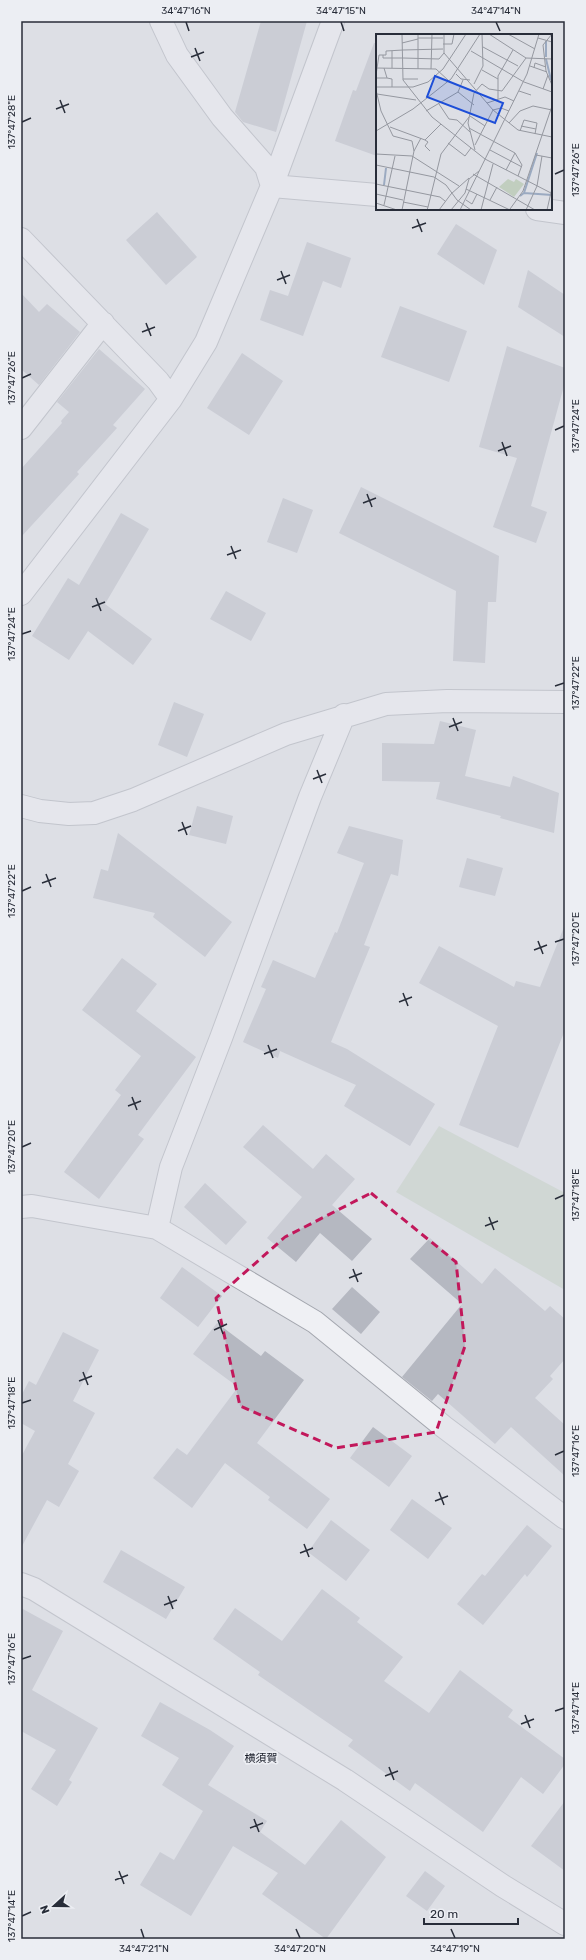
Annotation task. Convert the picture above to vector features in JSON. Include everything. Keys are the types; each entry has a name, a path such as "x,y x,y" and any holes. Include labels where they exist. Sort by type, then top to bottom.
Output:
{"street":[{"path":"160,21 177,55 222,117 266,168 272,186"},
{"path":"21,594 171,399 206,342 272,186 333,21"},
{"path":"272,186 376,195"},
{"path":"544,210 565,213"},
{"path":"24,245 103,323 158,381 171,399"},
{"path":"21,428 103,323"},
{"path":"21,806 40,811 69,814 94,813 133,800 286,734 344,715 386,704 447,701 565,702"},
{"path":"157,1228 171,1167 230,1016 310,797 344,715"},
{"path":"21,1207 32,1206 157,1228 315,1322 444,1427 565,1518"},
{"path":"21,1584 34,1589 345,1780 503,1886 565,1924"}],"highlighted area":[{"path":"371,1193 456,1262 465,1346 436,1432 336,1448 240,1406 216,1298 285,1237"}],"green space":[{"path":"439,1126 565,1193 565,1290 396,1192"}],"building":[{"path":"261,21 307,21 276,132 243,122 235,112"},
{"path":"374,43 376,43 376,156 335,141 353,90 356,91"},
{"path":"157,212 197,257 166,285 126,240"},
{"path":"456,224 497,250 484,285 437,254"},
{"path":"307,242 351,258 341,288 323,281 303,336 260,320 270,290 288,296"},
{"path":"528,270 565,295 565,337 518,307"},
{"path":"21,293 39,312 47,304 80,332 39,385 21,369"},
{"path":"400,306 467,331 449,382 381,357"},
{"path":"507,346 565,368 565,382 531,506 547,512 536,543 493,527 517,458 479,447"},
{"path":"99,349 145,389 113,425 117,428 77,472 79,474 21,537 21,469 62,423 61,421 69,412 57,402"},
{"path":"242,353 283,381 249,435 207,408"},
{"path":"361,487 499,556 496,602 488,602 485,663 453,661 456,591 339,533"},
{"path":"283,498 313,510 297,553 267,542"},
{"path":"121,513 149,529 105,604 152,639 133,665 88,631 69,660 32,636 68,578 79,585"},
{"path":"226,591 266,613 251,641 210,619"},
{"path":"174,702 204,714 187,757 158,745"},
{"path":"440,721 476,730 465,776 510,787 513,776 559,793 554,833 500,818 501,816 436,799 440,782 382,781 382,743 434,744"},
{"path":"197,806 233,816 226,844 189,835"},
{"path":"349,826 403,840 398,876 391,874 364,945 370,947 331,1042 347,1049 435,1104 410,1146 344,1106 356,1085 280,1051 278,1058 243,1042 266,989 261,987 273,960 315,978 335,932 337,933 364,863 337,853"},
{"path":"118,833 232,922 205,957 153,917 155,913 93,898 101,869 108,871"},
{"path":"467,858 503,868 495,896 459,887"},
{"path":"564,927 565,1030 518,1148 459,1125 498,1026 419,983 439,946 514,987 516,981 540,987"},
{"path":"122,958 157,984 136,1011 196,1057 138,1135 144,1139 99,1199 64,1172 121,1095 115,1090 141,1056 82,1010"},
{"path":"263,1125 313,1169 326,1154 355,1179 332,1205 372,1239 352,1261 320,1233 296,1262 267,1238 302,1197 243,1147"},
{"path":"205,1183 247,1222 226,1245 184,1207"},
{"path":"430,1238 482,1284 495,1268 545,1311 550,1306 565,1319 565,1359 550,1376 553,1379 535,1398 565,1425 565,1476 511,1427 495,1444 438,1394 432,1401 402,1377 462,1304 410,1259"},
{"path":"182,1267 222,1296 198,1327 160,1298"},
{"path":"352,1287 380,1312 361,1334 332,1309"},
{"path":"217,1323 261,1356 265,1351 304,1380 257,1443 330,1499 307,1529 268,1500 270,1497 225,1463 192,1508 153,1478 177,1448 187,1455 238,1387 193,1354"},
{"path":"63,1332 99,1350 73,1401 95,1413 68,1464 79,1471 59,1507 47,1500 21,1548 21,1457 35,1431 21,1423 21,1396 29,1381 36,1385"},
{"path":"373,1427 412,1456 389,1487 350,1458"},
{"path":"412,1499 452,1528 428,1559 390,1530"},
{"path":"331,1520 370,1550 346,1581 308,1552"},
{"path":"527,1525 552,1546 527,1577 525,1574 483,1625 457,1604 482,1574 485,1576"},
{"path":"121,1550 185,1587 166,1619 103,1582"},
{"path":"322,1589 360,1618 357,1622 403,1657 384,1681 429,1713 460,1670 513,1710 508,1717 565,1759 565,1764 543,1794 521,1777 483,1832 415,1783 410,1791 348,1746 353,1740 258,1675 260,1672 213,1639 235,1608 282,1641"},
{"path":"21,1608 63,1631 32,1690 98,1728 69,1780 72,1782 57,1806 31,1789 56,1750 21,1731"},
{"path":"160,1702 210,1730 234,1746 208,1785 267,1821 260,1832 305,1865 341,1820 386,1857 326,1939 262,1894 278,1873 233,1846 191,1916 140,1885 160,1852 174,1860 203,1811 162,1785 179,1758 141,1736"},
{"path":"565,1801 565,1871 531,1846"},
{"path":"425,1871 445,1886 427,1911 406,1896"}],"district":[{"name":"横須賀","path":"261,1758"}]}
